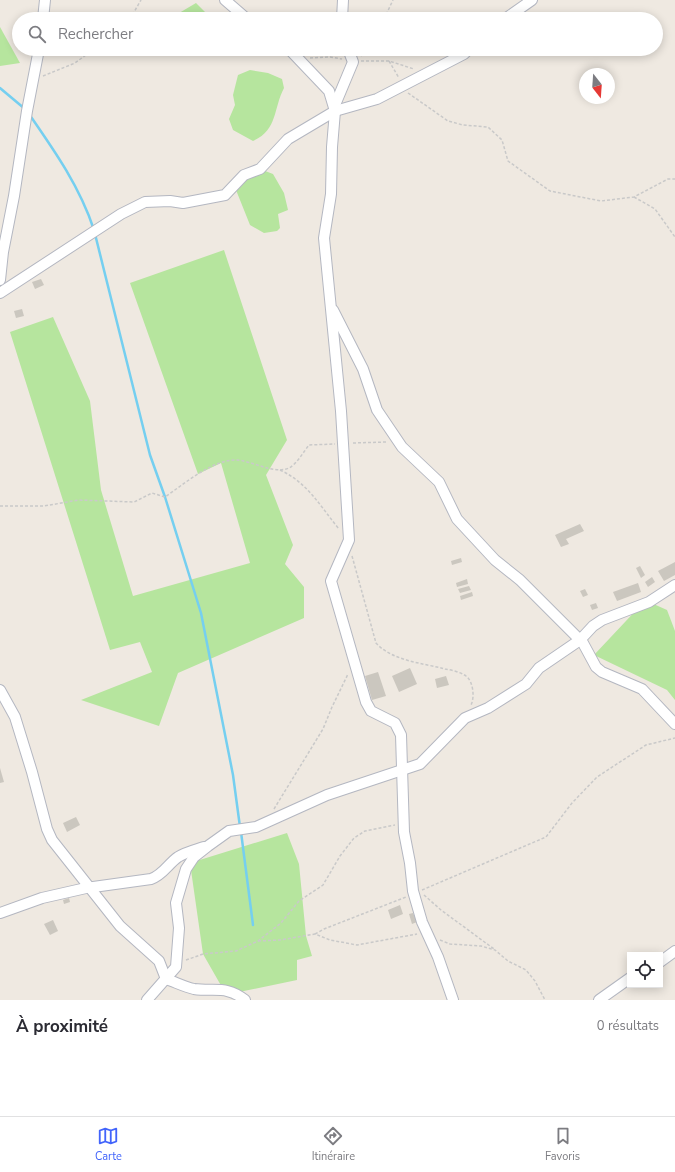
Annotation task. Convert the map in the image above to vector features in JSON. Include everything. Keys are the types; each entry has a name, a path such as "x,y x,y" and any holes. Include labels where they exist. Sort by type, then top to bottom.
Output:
{"street":[{"path":"44,12 45,0"},
{"path":"225,0 239,12"},
{"path":"342,12 343,0"},
{"path":"515,12 532,0"},
{"path":"0,280 3,252 14,196 27,111 35,80 38,56"},
{"path":"351,56 353,62 335,108 331,194 324,238 331,306 349,540 331,580 366,702 371,712 396,723 401,735 404,822 414,894 429,936 445,973 453,1000"},
{"path":"0,293 121,214 145,202 170,201 183,203 225,196 244,175 260,169 288,139 335,108 377,99 460,56"},
{"path":"298,58 329,90 335,108"},
{"path":"331,306 363,368 377,410 399,442 440,482 457,519 495,560 520,580 580,640 596,667 602,672 642,689 675,724"},
{"path":"147,1000 176,967 179,928 176,903 186,869 194,857 229,831 256,827 327,795 420,764 465,718 504,699 526,684 539,668 580,640 593,626 602,620 649,602 675,585"},
{"path":"0,690 15,717 49,834 89,888 120,926 159,961 166,979 194,989 223,989 236,993 245,1000"},
{"path":"0,913 42,898 89,888 151,879 159,876 177,858 189,851 208,846"},
{"path":"663,960 675,951"},
{"path":"599,1000 627,980"}],"path":[{"path":"134,12 141,0"},
{"path":"387,12 393,0"},
{"path":"35,80 75,62 84,56"},
{"path":"298,58 330,57 353,62 389,61 416,69 430,71"},
{"path":"389,61 396,71 402,86 409,94 448,121 463,126 488,127 502,140 508,161 550,191 601,201 634,197 668,179 675,179"},
{"path":"634,197 654,209 675,237"},
{"path":"280,470 290,467 309,445 399,442"},
{"path":"0,506 44,506 79,500 134,502 152,493 165,497 198,474 220,463 236,460 280,470 294,477 308,489 349,540"},
{"path":"352,555 376,643 398,657 456,671 466,676 471,682 473,700 465,718"},
{"path":"267,821 323,729 348,675 349,667"},
{"path":"545,1000 535,981 526,970 508,961 441,910 420,891 546,837 572,803 597,777 646,745 675,738"},
{"path":"176,967 187,958 203,954 236,951 258,941 281,922 299,901 323,885 340,856 354,838 365,831 385,828 404,822"},
{"path":"258,941 280,940 315,934 324,929 414,894"},
{"path":"315,934 330,940 357,946 412,934 429,936 450,944 481,946 495,950"}],"green space":[{"path":"196,3 205,12 181,12"},
{"path":"0,27 12,49 12,56 16,56 20,63 0,66"},
{"path":"250,70 268,73 282,79 284,88 271,125 267,131 253,141 233,130 229,119 235,105 233,95 238,75"},
{"path":"260,169 273,174 284,193 288,210 278,214 280,228 277,231 264,233 250,225 234,185"},
{"path":"224,250 287,440 266,475 293,545 285,564 304,587 304,618 178,673 159,726 81,700 152,672 140,642 110,650 10,332 53,317 90,401 101,490 133,596 250,563 221,463 198,474 130,283"},
{"path":"649,602 667,610 675,631 675,700 667,690 594,655 641,605"},
{"path":"287,833 299,864 306,936 312,956 297,960 297,980 239,992 223,989 203,954 190,863"}],"building":[{"path":"41,279 44,285 35,289 32,282"},
{"path":"22,309 24,316 16,318 14,311"},
{"path":"580,524 584,531 566,539 569,544 561,547 555,535"},
{"path":"461,558 462,562 452,565 451,561"},
{"path":"675,562 675,575 664,581 658,571"},
{"path":"640,566 645,575 641,578 636,568"},
{"path":"652,577 655,582 648,587 645,582"},
{"path":"467,579 468,584 457,587 456,583"},
{"path":"638,583 641,592 617,601 613,592"},
{"path":"469,586 471,590 460,593 458,589"},
{"path":"585,589 588,595 583,597 580,591"},
{"path":"472,592 473,596 461,600 460,596"},
{"path":"596,603 598,608 592,610 590,605"},
{"path":"410,668 417,684 399,692 392,676"},
{"path":"378,672 386,696 372,700 365,676"},
{"path":"446,676 449,685 437,688 435,679"},
{"path":"0,768 4,782 0,783"},
{"path":"76,817 80,825 67,832 63,823"},
{"path":"69,898 70,902 64,904 63,900"},
{"path":"400,905 403,914 391,919 388,910"},
{"path":"413,913 417,922 412,924 409,914"},
{"path":"53,920 58,931 50,935 44,924"}],"waterway":[{"path":"0,88 25,109"},
{"path":"29,114 66,169 88,214 94,230"},
{"path":"95,234 150,455 165,497 201,613 233,775 240,827"},
{"path":"241,832 253,925"}]}
